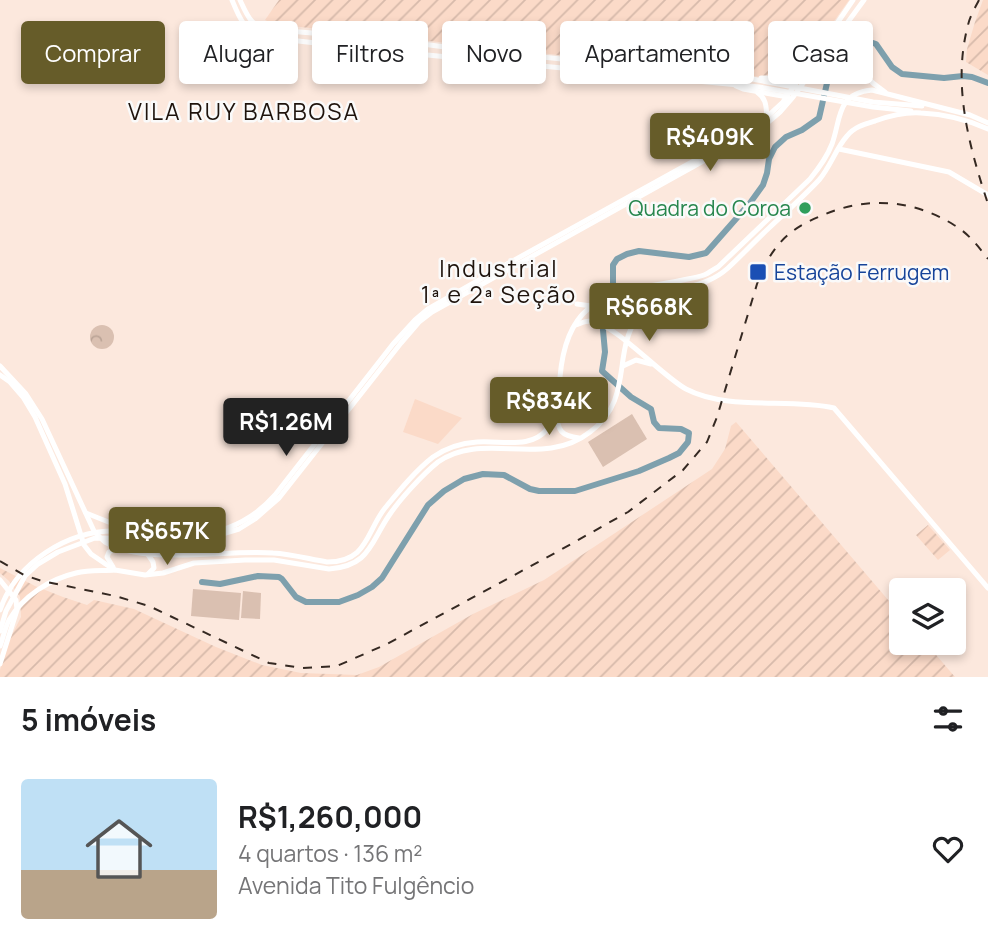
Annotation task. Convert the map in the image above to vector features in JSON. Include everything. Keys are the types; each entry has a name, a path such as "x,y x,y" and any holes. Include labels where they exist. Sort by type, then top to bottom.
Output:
{"main road":[{"path":"232,0 242,21"},
{"path":"240,0 250,21"},
{"path":"838,21 853,0"},
{"path":"0,610 10,588 35,560 74,539 115,531 151,537 202,540 230,532 255,519 279,498 419,322 432,312 747,137 772,119 864,0"},
{"path":"854,13 846,36 852,63 869,81 888,94"},
{"path":"298,31 442,46"},
{"path":"298,41 442,57"},
{"path":"546,66 759,86 920,112 961,120 988,129"},
{"path":"754,83 790,97"},
{"path":"0,631 10,602 25,576 58,552 96,538 202,535 220,531 253,515 270,501 393,344 428,309 745,134 790,97 797,84"},
{"path":"759,86 766,105 767,118"},
{"path":"582,438 563,434 559,428 558,403 563,355 582,315 616,293 704,275 718,267 810,178 823,162 833,143 839,113 844,103 853,96 872,90 970,115 988,123"},
{"path":"873,104 940,108"},
{"path":"0,646 9,621 20,606 34,593 64,576 106,570 145,575 163,573 194,563 232,561 274,560 329,569 344,567 367,554 397,504 428,471 449,456 486,449 555,449 582,438 609,413 621,377 632,326 646,307 671,291 709,281 727,269 816,183 849,134 864,124 920,112"},
{"path":"839,149 948,172 988,195"},
{"path":"577,304 594,305"},
{"path":"582,315 589,321 605,326 687,389 717,399 834,408 988,588"},
{"path":"575,325 589,321"},
{"path":"623,366 636,360 654,365"},
{"path":"0,366 26,394 42,419 94,531 102,540 119,548 147,553 274,553 327,562 342,560 365,545 385,508 434,457 444,450 463,444 535,439 549,428 558,403"},
{"path":"0,375 23,397 35,417 67,490 84,545 91,554 115,570"},
{"path":"85,513 121,527 150,527 173,536"},
{"path":"115,570 107,557 109,552 119,548"},
{"path":"145,575 153,568 153,562 147,553"},
{"path":"0,591 1,581"},
{"path":"0,664 17,610 16,600 1,581"}],"shaded area":[{"path":"279,0 849,0 834,21 768,21 768,78 754,76 754,21 560,21 560,55 546,54 546,21 442,21 442,42 428,41 428,21 312,21 312,28 298,27 298,21 265,20"},
{"path":"983,0 988,0 988,75 966,62 967,49"},
{"path":"415,399 462,418 438,444 403,432"},
{"path":"736,422 889,601 889,655 936,655 955,677 0,677 8,643 21,617 20,597 0,573 0,568 35,586 87,605 94,600 134,609 262,665 301,673 357,675 379,667 473,614 544,580 712,469 725,449 731,426"},
{"path":"928,525 950,550 938,560 916,535"}],"green space":[{"path":"102,325 113,332 114,337 107,348 102,349 91,342 90,337 97,326"},
{"path":"632,414 647,439 603,467 588,442"},
{"path":"193,589 241,593 239,620 191,616"},
{"path":"243,591 261,593 260,619 241,618"}],"waterway":[{"path":"202,582 220,584 258,576 279,577 296,597 306,602 339,602 358,595 382,578 428,505 464,479 483,474 504,475 530,489 575,491 639,471 679,453 688,442 689,433 681,429 659,428 654,422 651,409 631,397 602,371 605,352 603,330 613,293 613,265 617,259 639,251 689,257 706,253 763,185 769,159 775,147 786,137 819,118 830,70 838,58 857,42 876,44 892,67 902,74 944,78 963,76 988,83"}],"railway":[{"path":"979,0 969,22 963,48 962,93 969,138 988,204"},
{"path":"0,561 24,575 42,581 149,606 269,663 302,668 337,666 387,644 628,512 683,470 707,442 717,417 763,269 781,242 799,227 821,216 855,205 906,205 938,216 959,228 988,259"}],"place":[{"name":"Quadra do Coroa","path":"805,208"},
{"name":"Estação Ferrugem","path":"758,272"}],"district":[{"name":"VILA RUY BARBOSA","path":"244,111"},
{"name":"Industrial 1ª e 2ª Seção","path":"499,281"}]}
